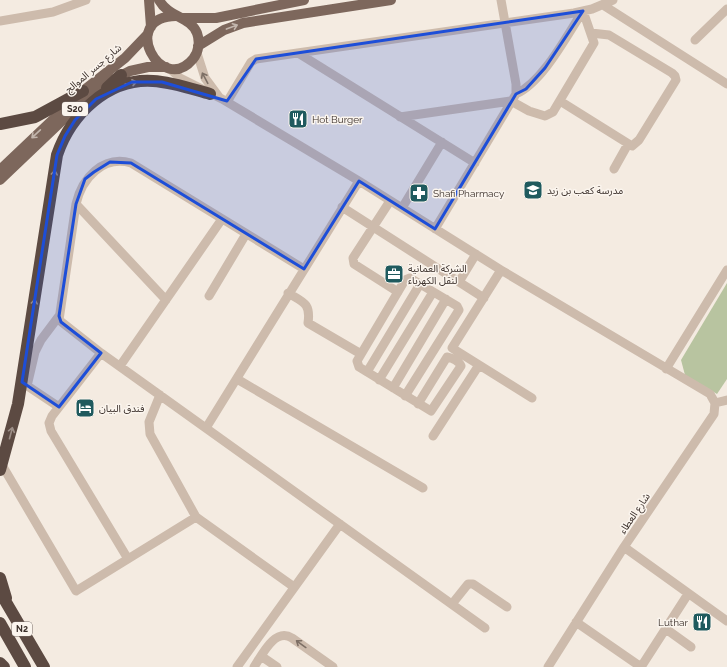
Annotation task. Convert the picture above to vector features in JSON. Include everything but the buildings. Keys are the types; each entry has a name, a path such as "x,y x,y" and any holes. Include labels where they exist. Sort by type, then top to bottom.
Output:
{"highway":[{"path":"1,467 25,384 57,155 65,136 87,104 121,75"},
{"path":"75,120 100,96 113,89 132,82 162,82 210,94"},
{"path":"0,124 35,117 82,91"},
{"path":"0,578 8,605"},
{"name":"N2","path":"0,592 44,667"},
{"name":"N2","path":"0,623 25,667"},
{"path":"0,663 4,667"}],"main road":[{"path":"149,0 150,31 147,41 150,54 160,65 168,68"},
{"path":"159,0 168,11 188,22 197,33 198,49"},
{"name":"S20","path":"150,31 162,19 179,17 216,18 304,0"},
{"name":"S20","path":"168,68 176,68 188,63 198,49 215,35 243,23 391,0"},
{"name":"شارع جسر الموالح","path":"0,170 82,91 125,58 150,31"},
{"name":"شارع جسر الموالح","path":"0,180 85,99 121,75 138,69 168,68"}],"street":[{"path":"0,21 53,12 86,0"},
{"path":"435,229 514,97 516,84 501,0"},
{"path":"224,101 252,61 583,11 603,5 613,0"},
{"path":"603,5 727,84"},
{"path":"695,40 727,9"},
{"path":"514,97 529,111 545,116 553,112 594,43 583,11"},
{"path":"400,117 514,97 526,90 545,68 583,11"},
{"path":"560,101 632,146 640,140 676,80 675,76 609,35 591,33"},
{"path":"198,49 205,78 224,101"},
{"path":"298,53 474,163"},
{"path":"168,68 180,78 224,101 359,181 501,270 710,394 715,403 727,400"},
{"path":"402,208 442,142"},
{"path":"614,168 628,144"},
{"path":"304,269 131,163 121,160 110,162 85,179 79,190 59,316 61,322 101,353 485,628"},
{"path":"206,428 288,293 359,181"},
{"path":"390,201 353,258 354,264 398,292"},
{"path":"76,204 166,300"},
{"path":"342,208 484,298"},
{"path":"120,366 222,219"},
{"path":"209,296 246,234"},
{"path":"459,282 476,254"},
{"path":"501,270 452,348 532,398"},
{"path":"666,369 727,270"},
{"path":"405,396 459,310 458,306 410,278 405,280 357,361 359,367 379,380 392,388 405,396 418,404 433,411 461,366 460,364 447,357 418,404"},
{"path":"367,372 420,284"},
{"path":"379,380 433,292"},
{"path":"288,293 307,305 310,312 308,322 361,354"},
{"path":"392,388 446,299"},
{"path":"59,316 41,340 35,352 25,384 59,407"},
{"path":"101,353 52,416 49,423 51,431 128,558"},
{"path":"433,436 479,365"},
{"path":"237,379 423,488"},
{"path":"160,395 148,422 150,434 196,517 294,587"},
{"name":"شارع العطاء","path":"715,403 714,414 624,547 727,621"},
{"path":"1,467 76,591 196,517"},
{"path":"237,667 340,524"},
{"path":"548,667 624,547"},
{"path":"452,604 468,584 473,584 507,608"},
{"path":"576,622 641,667 688,594"},
{"path":"666,629 691,647"},
{"path":"254,667 273,639 278,636 285,635 290,636 333,667"},
{"path":"262,656 277,667"}],"highlighted area":[{"path":"583,11 545,68 526,89 516,94 435,229 359,181 304,269 131,163 110,162 94,172 85,179 76,204 59,316 61,322 101,353 59,407 22,382 57,155 65,136 75,120 96,99 132,82 162,82 227,101 256,59"}],"green space":[{"path":"727,283 727,379 717,394 685,375 681,360"}],"place":[{"name":"Hot Burger","path":"298,119"},
{"name":"مدرسة كعب بن زيد","path":"533,190"},
{"name":"Shafi Pharmacy","path":"419,193"},
{"name":"الشرکة العمانیة لنقل الکهرباء","path":"394,274"},
{"name":"فندق البيان","path":"85,408"},
{"name":"Luthar","path":"702,622"}]}
